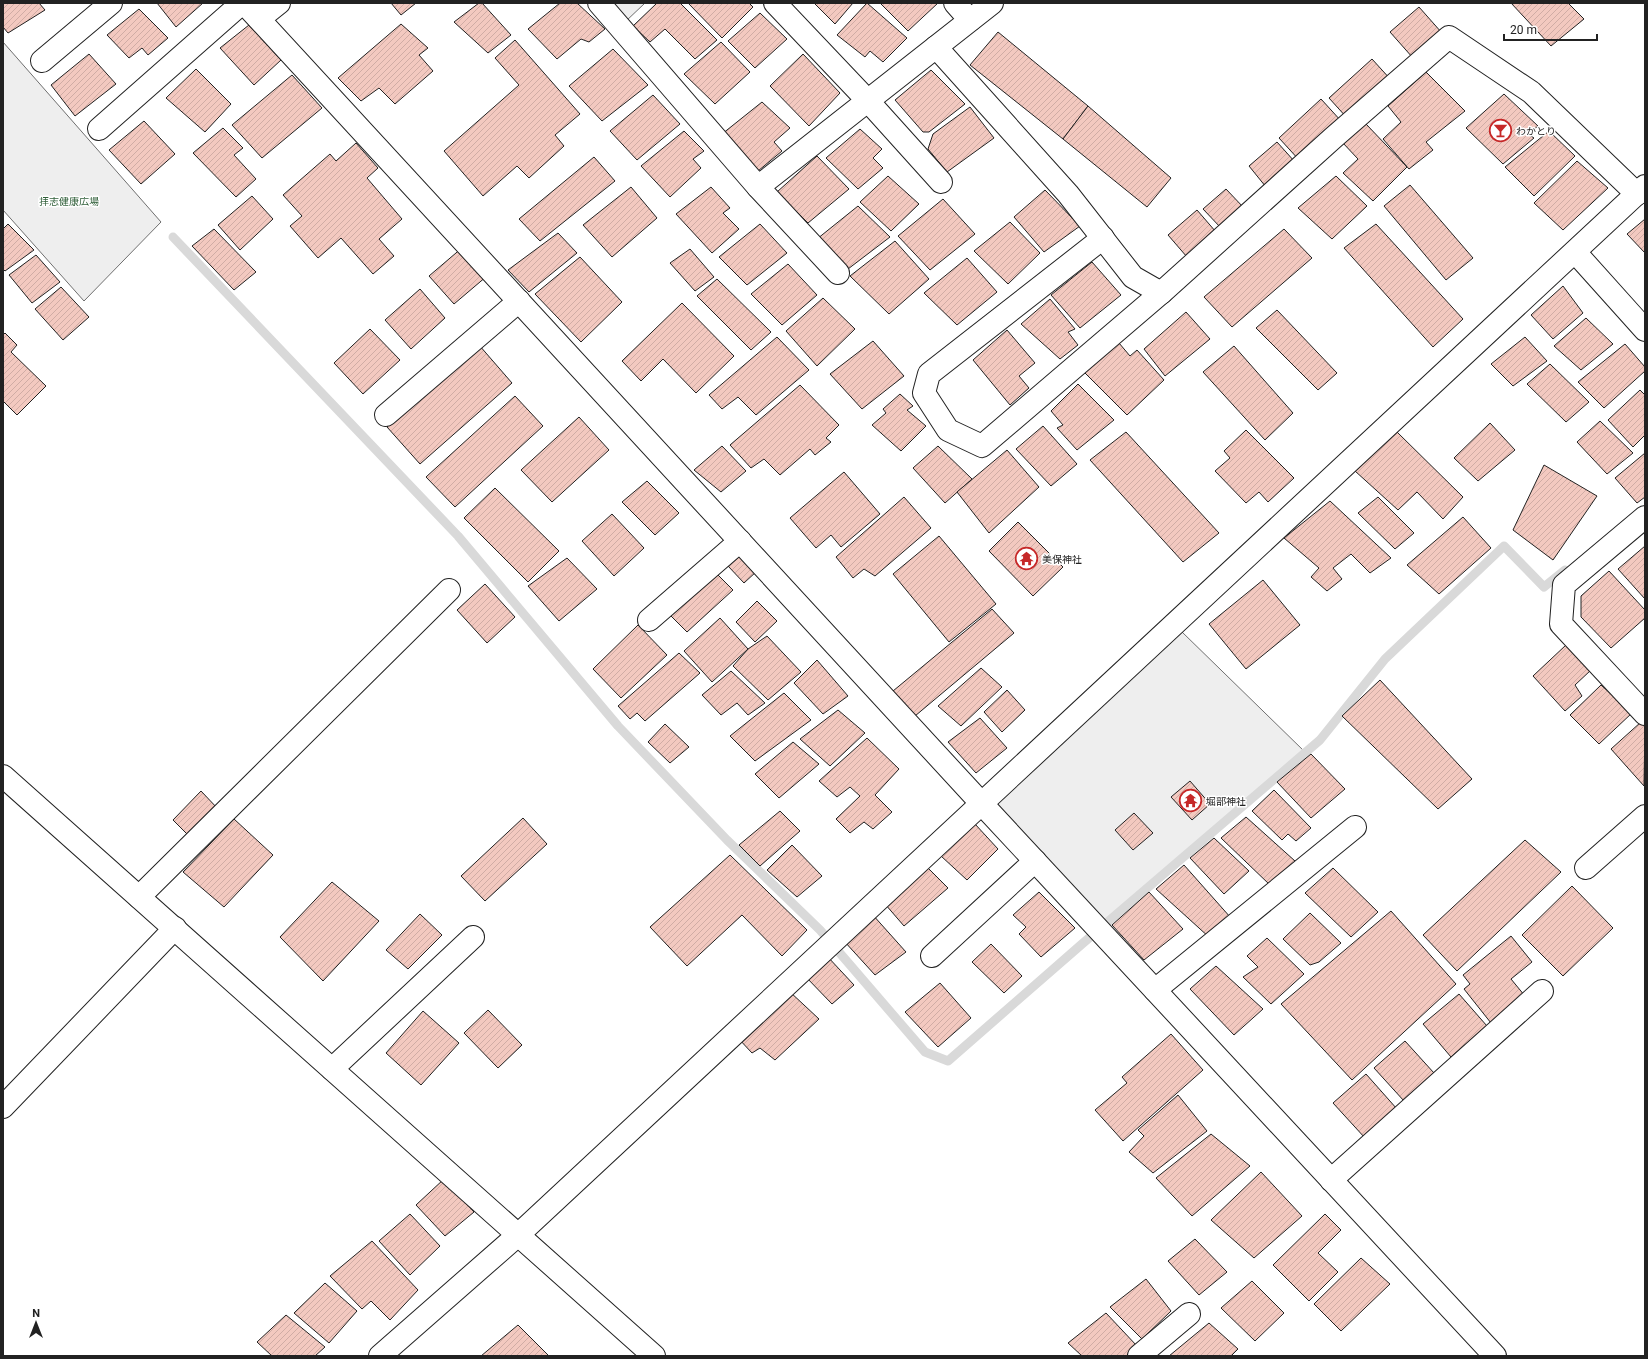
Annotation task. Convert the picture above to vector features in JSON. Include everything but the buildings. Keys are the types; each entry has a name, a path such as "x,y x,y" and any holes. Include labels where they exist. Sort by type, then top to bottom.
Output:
{"street":[{"path":"42,61 111,3"},
{"path":"99,129 243,3 982,804 1495,1356"},
{"path":"259,20 279,3"},
{"path":"599,3 758,187 838,273"},
{"path":"775,3 868,101 941,182"},
{"path":"955,3 970,20"},
{"path":"758,187 992,3"},
{"path":"380,1356 518,1235 1641,190 1532,92 1449,37 1332,138 1161,293 982,446 948,430 924,394 929,374 1103,238"},
{"path":"936,47 1068,194 1133,277 1161,293"},
{"path":"1575,252 1645,330"},
{"path":"386,415 519,301"},
{"path":"1645,516 1564,585 1561,624 1645,714"},
{"path":"649,620 740,541"},
{"path":"139,897 449,590"},
{"path":"3,776 654,1356"},
{"path":"1586,868 1645,816"},
{"path":"1155,990 1355,827"},
{"path":"932,956 1035,861"},
{"path":"3,1107 174,928"},
{"path":"332,1069 472,937"},
{"path":"1331,1180 1542,991"},
{"path":"1139,1356 1189,1314"}],"green space":[{"path":"607,3 645,3 625,22"},
{"name":"拝志健康広場","path":"3,42 161,222 84,301 3,210"},
{"path":"1181,631 1305,752 1105,923 994,806"}],"waterway":[{"path":"173,237 458,536 618,726 727,840 820,930 925,1052 948,1061 1320,740 1385,659 1504,546 1544,587 1565,570"}],"place":[{"name":"わかとり","path":"1501,131"},
{"name":"美保神社","path":"1026,559"},
{"name":"堀部神社","path":"1191,801"}]}
